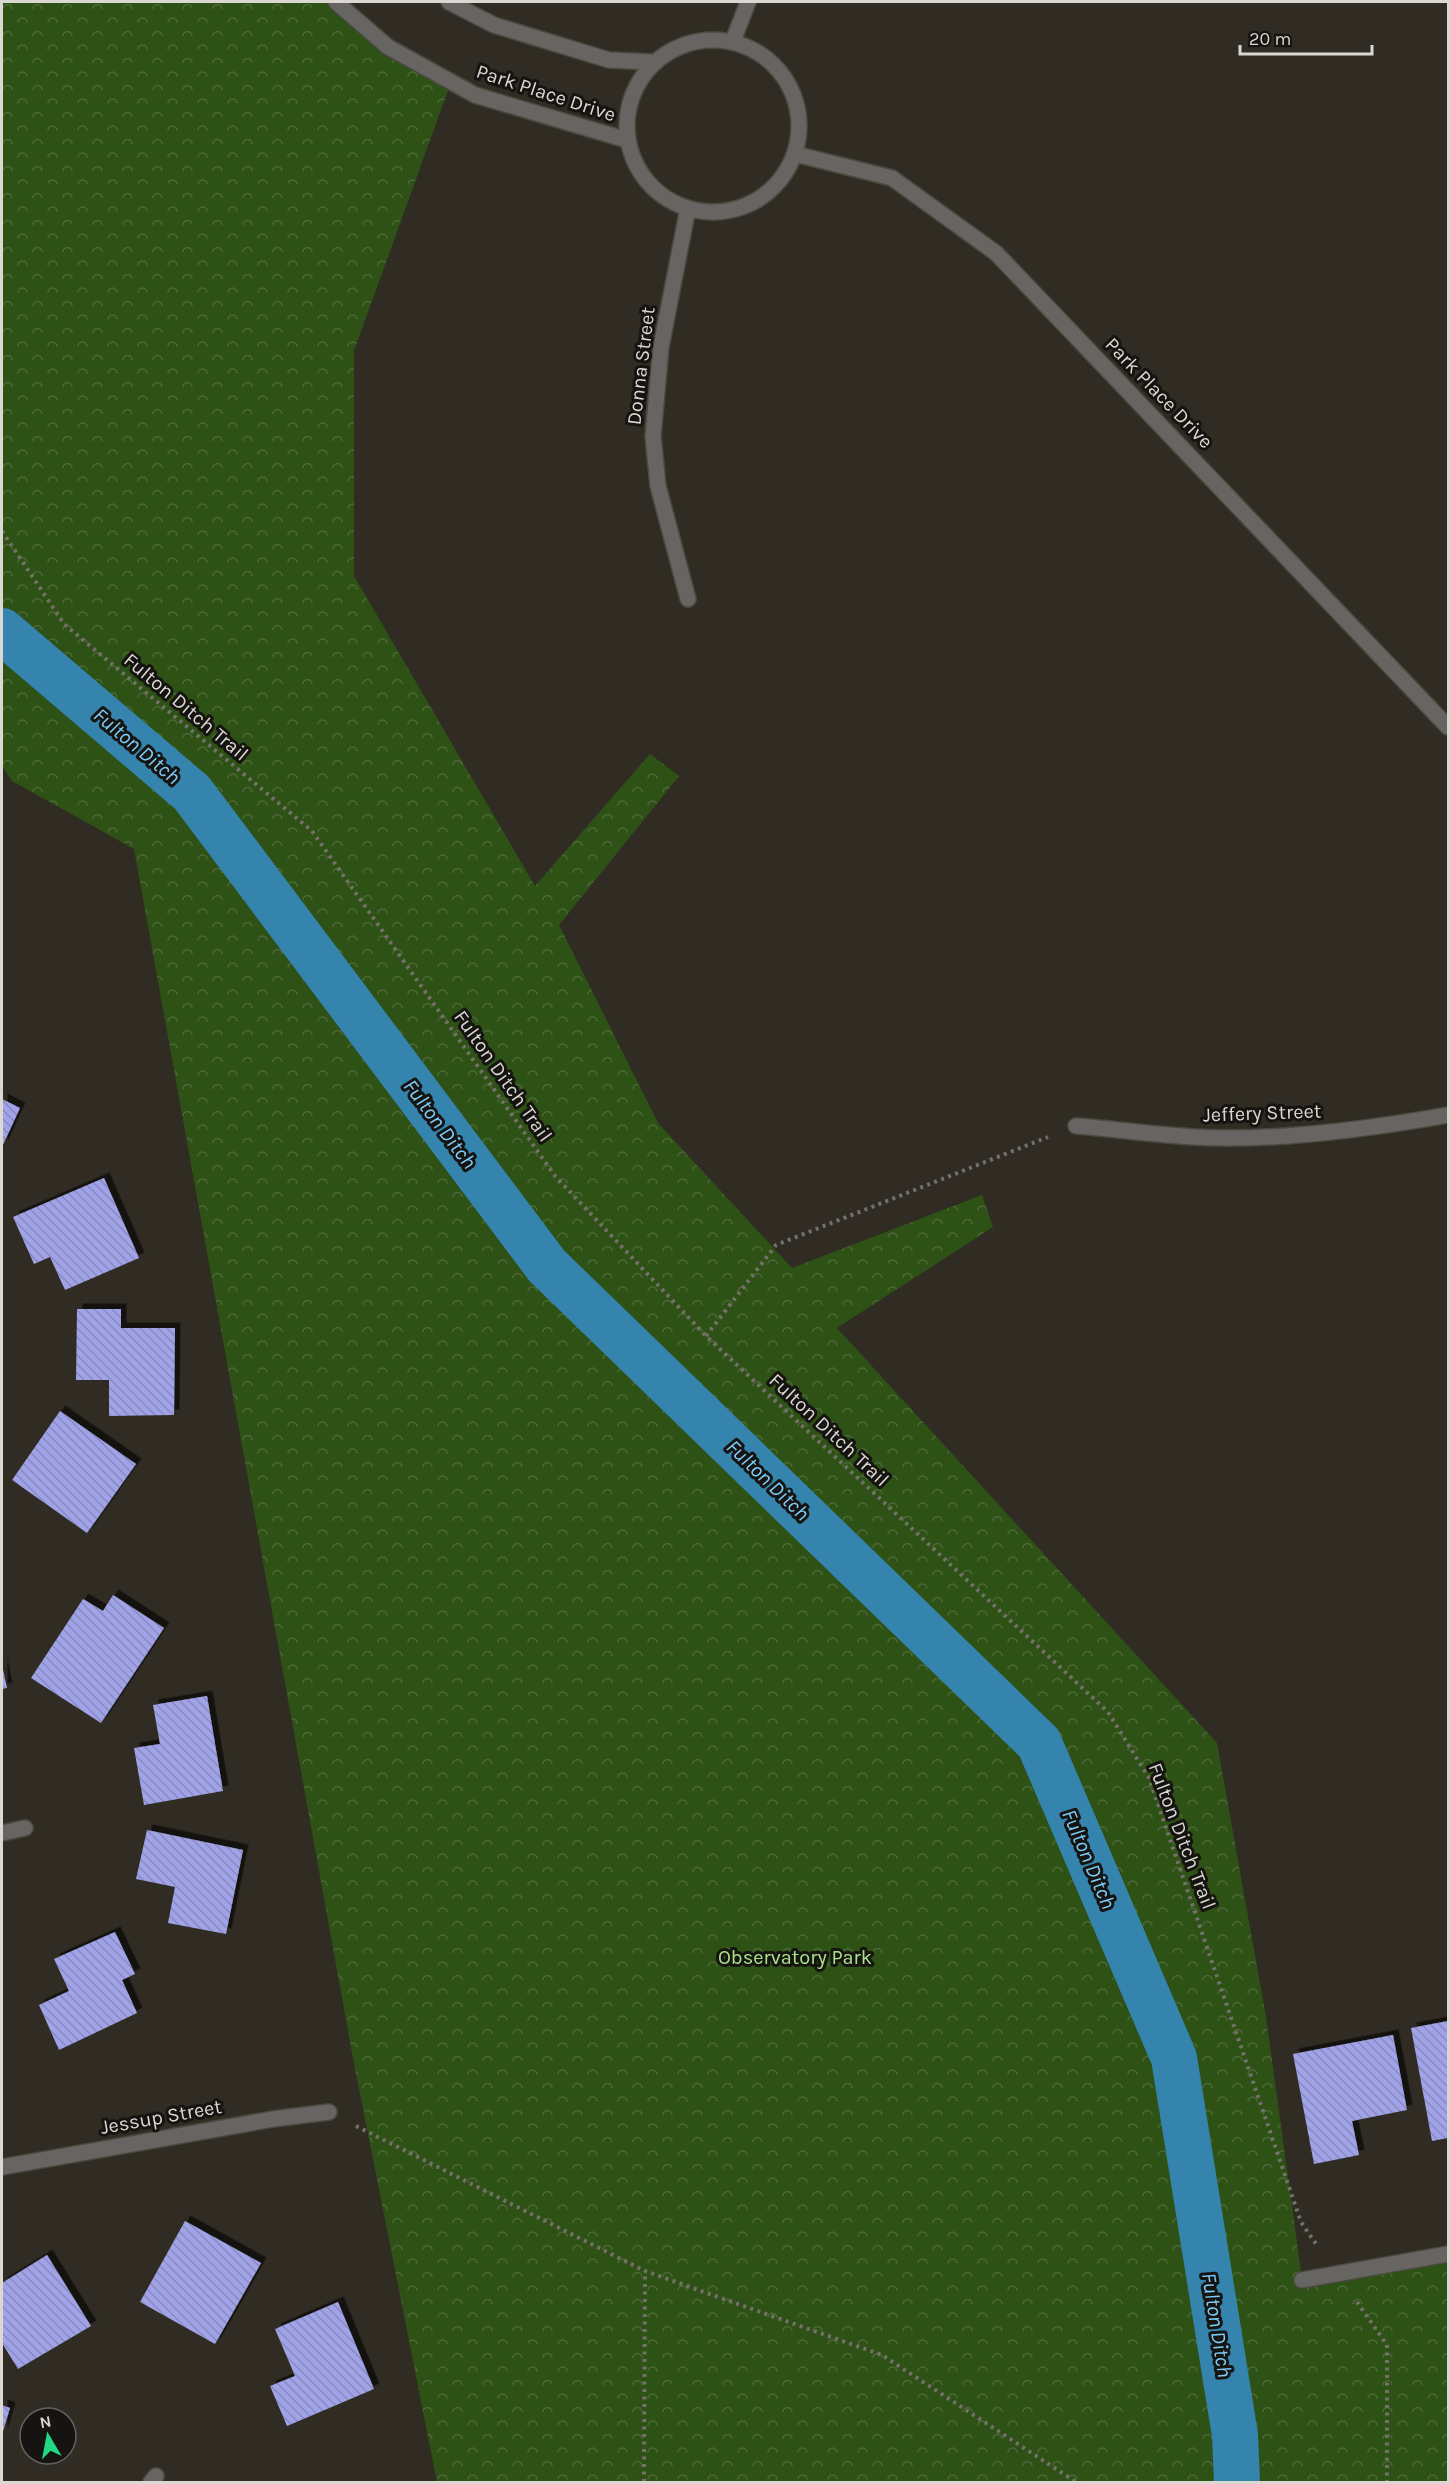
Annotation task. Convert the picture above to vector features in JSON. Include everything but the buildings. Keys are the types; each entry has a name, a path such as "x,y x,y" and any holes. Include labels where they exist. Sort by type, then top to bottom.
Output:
{"street":[{"name":"Park Place Drive","path":"336,2 388,47 475,95 627,140"},
{"path":"449,2 494,26 609,60 653,62"},
{"path":"733,41 748,2"},
{"path":"704,39 733,41 760,52 781,72 796,97 801,125 795,154 781,179 760,199 733,210 705,212 688,208 677,205 654,189 636,167 627,140 627,112 636,85 653,62 676,47 704,39"},
{"name":"Park Place Drive","path":"795,154 892,178 996,253 1449,727"},
{"name":"Donna Street","path":"688,208 661,347 654,397 653,436 658,486 688,599"},
{"name":"Jeffery Street","path":"1076,1126 1196,1137 1295,1136 1405,1123 1449,1115"},
{"path":"2,1833 25,1828"},
{"name":"Jessup Street","path":"2,2167 273,2119 329,2112"},
{"path":"1302,2280 1449,2254"}],"path":[{"name":"Fulton Ditch Trail","path":"2,531 64,624 312,831 555,1176 706,1336 1108,1712 1149,1778 1301,2222 1386,2344 1387,2482"},
{"path":"706,1336 776,1245 1076,1126"},
{"path":"329,2112 645,2271 882,2355 1076,2482"},
{"path":"644,2482 645,2271"}],"green space":[{"name":"Observatory Park","path":"2,2 336,2 347,13 451,82 354,351 354,576 535,886 650,754 679,776 559,925 658,1123 792,1268 982,1195 993,1227 837,1328 1217,1743 1266,2017 1302,2279 1448,2255 1448,2482 437,2482 352,2053 134,849 12,781 2,766"}],"waterway":[{"name":"Fulton Ditch","path":"2,631 192,793 547,1266 1039,1743 1174,2058 1235,2435 1237,2482"}]}
